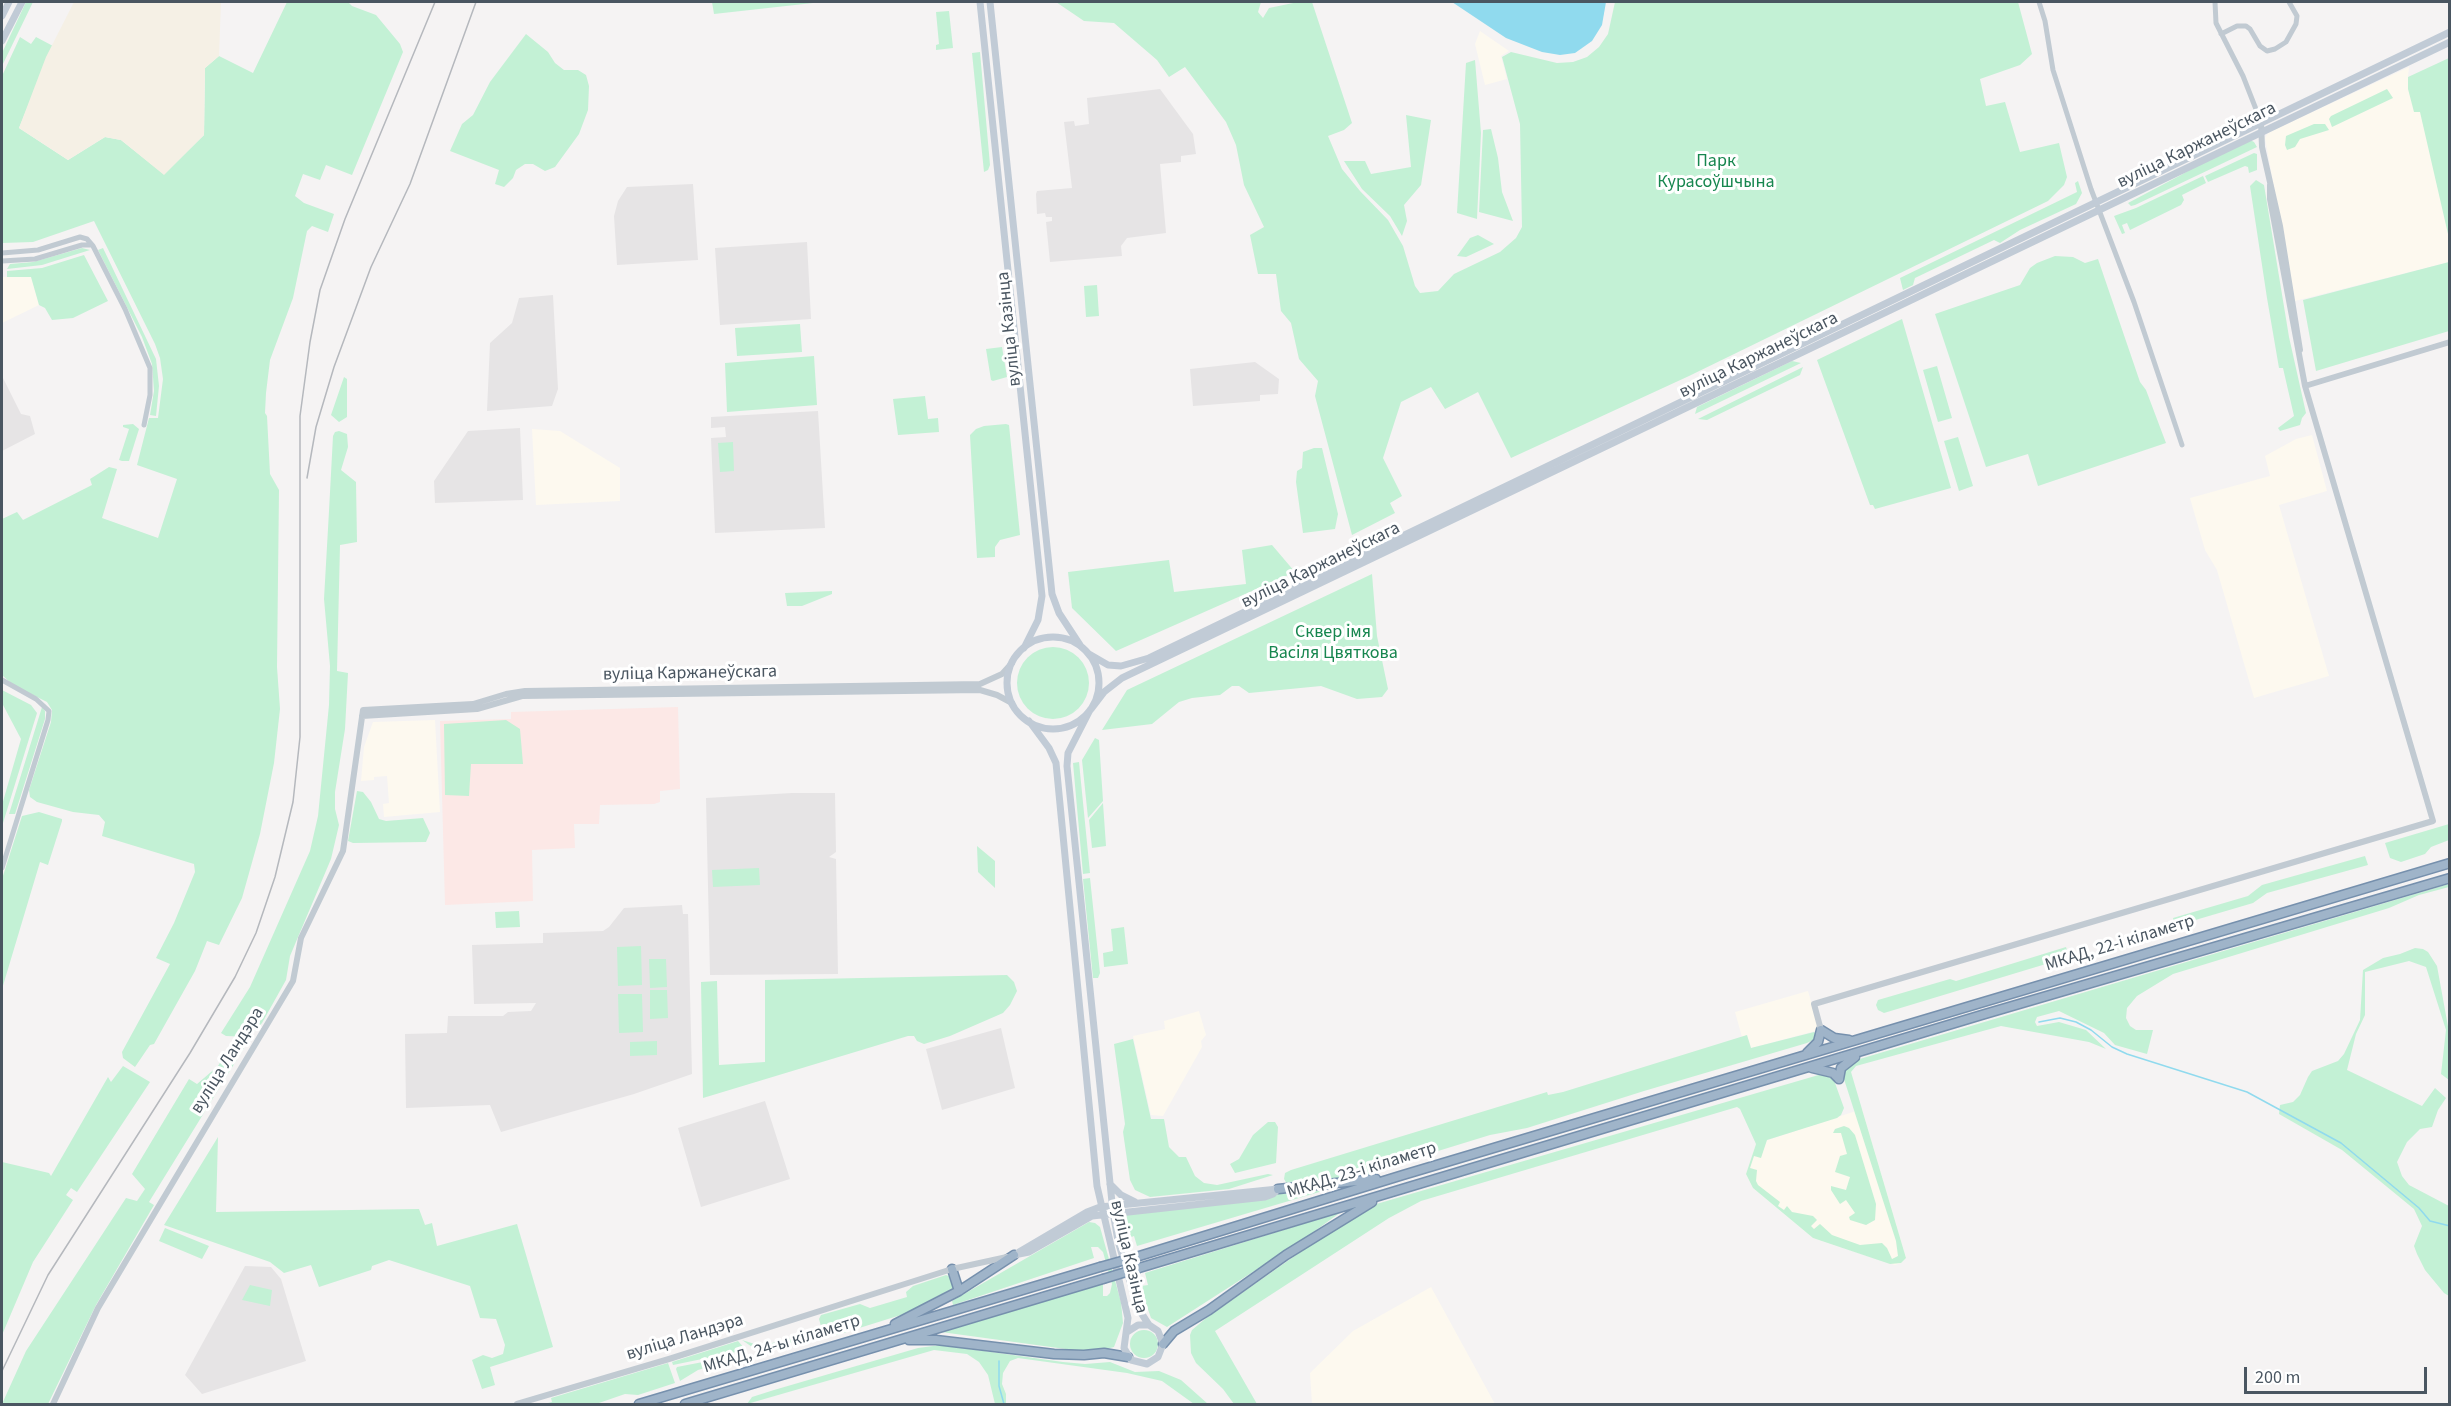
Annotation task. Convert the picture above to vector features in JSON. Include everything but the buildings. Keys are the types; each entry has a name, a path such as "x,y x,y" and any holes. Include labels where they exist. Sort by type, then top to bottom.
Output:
{"highway":[{"name":"МКАД, 22-і кіламетр","path":"1802,1056 2450,863"},
{"name":"МКАД, 22-і кіламетр","path":"1806,1068 2450,878"},
{"path":"1802,1056 1818,1042 1821,1030 1834,1038 1853,1041"},
{"path":"1806,1068 1833,1073 1839,1079 1844,1064 1864,1051"},
{"name":"МКАД, 23-і кіламетр","path":"934,1317 1802,1056"},
{"name":"МКАД, 23-і кіламетр","path":"937,1329 1806,1068"},
{"path":"1278,1189 1403,1175"},
{"path":"1163,1344 1174,1331 1209,1310 1286,1255 1353,1213 1394,1191"},
{"path":"884,1331 959,1291 1014,1255"},
{"path":"952,1269 959,1291"},
{"name":"МКАД, 24-ы кіламетр","path":"639,1404 934,1317"},
{"name":"МКАД, 24-ы кіламетр","path":"685,1404 937,1329"},
{"path":"888,1344 936,1340 1054,1354 1104,1353 1128,1357"}],"main road":[{"path":"2,16 9,2"},
{"path":"2,41 22,2"},
{"name":"вуліца Казінца","path":"980,2 1042,596 1038,620 1024,648"},
{"name":"вуліца Казінца","path":"990,2 1052,594 1059,614 1080,645"},
{"name":"вуліца Каржанеўскага","path":"1089,654 1116,666 1139,662 1352,558 1901,305 2261,122 2450,32"},
{"path":"983,36 994,36"},
{"name":"вуліца Каржанеўскага","path":"1683,405 1899,297 2262,131 2450,42"},
{"path":"998,173 1009,172"},
{"name":"вуліца Каржанеўскага","path":"1090,710 1104,692 1122,678 1356,567 1516,484"},
{"path":"1051,637 1067,639 1080,645 1089,654 1096,667 1099,683 1097,696 1090,710 1074,724 1060,728 1046,728 1029,721 1012,704 1007,681 1012,663 1024,648 1036,640 1051,637"},
{"name":"вуліца Казінца","path":"1090,710 1068,753 1067,766 1112,1209 1118,1241 1140,1314 1149,1325 1158,1331 1163,1344"},
{"name":"вуліца Казінца","path":"1029,721 1049,748 1056,763 1091,1132 1101,1210 1127,1312 1127,1332 1124,1345 1128,1357"},
{"path":"1110,1184 1121,1195 1138,1202"},
{"path":"1112,1209 1138,1202 1278,1189"},
{"path":"1014,1255 1087,1212 1265,1197 1278,1189"},
{"path":"1127,1332 1138,1325 1149,1325"},
{"path":"1128,1357 1140,1364 1151,1362 1161,1354 1163,1344"}],"street":[{"path":"2039,2 2045,21 2053,70 2097,206 2134,302 2182,445"},
{"path":"1821,1030 1814,1004 2433,821 2305,386 2301,369 2300,336 2270,184 2261,122 2243,76 2214,17 2215,2"},
{"path":"2221,34 2237,26 2246,26 2260,46 2267,51 2275,49 2286,42 2296,24 2296,16 2289,2"},
{"path":"2,254 38,250 80,237 87,239 93,246 125,309 150,368 150,395 144,424"},
{"path":"2,261 35,259 82,244 93,246"},
{"path":"1899,297 1901,305"},
{"path":"2305,386 2450,342"},
{"path":"1801,344 1804,351"},
{"path":"1375,548 1378,555"},
{"path":"1352,558 1356,567"},
{"name":"вуліца Каржанеўскага","path":"362,713 473,704 525,691 980,684 1002,674 1012,663"},
{"path":"2,680 36,699 49,711 2,868"},
{"name":"вуліца Каржанеўскага","path":"362,713 477,709 522,696 980,690 997,694 1012,704"},
{"name":"вуліца Ландэра","path":"53,1404 112,1283 293,981 301,938 343,851 362,713"},
{"path":"952,1269 1014,1255"},
{"name":"вуліца Ландэра","path":"517,1404 669,1359 952,1269"}],"shaded area":[{"path":"1480,31 1509,51 1501,56 1507,79 1485,85 1475,44"},
{"path":"2409,67 2408,77 2414,112 2420,111 2449,233 2449,262 2295,301 2265,138 2268,133 2276,129"},
{"path":"1160,89 1193,134 1196,154 1181,156 1181,162 1160,164 1166,233 1127,238 1121,246 1122,256 1050,262 1046,222 1052,221 1052,217 1046,217 1045,213 1037,214 1036,194 1037,191 1072,188 1064,122 1074,121 1075,126 1089,124 1087,98"},
{"path":"693,184 698,260 617,265 614,216 618,201 627,187"},
{"path":"807,242 811,319 720,325 715,248"},
{"path":"31,276 39,305 2,323 2,277"},
{"path":"553,295 558,389 552,406 487,411 490,343 512,323 519,298"},
{"path":"1255,362 1279,379 1278,394 1260,395 1260,401 1193,406 1190,369"},
{"path":"2,376 21,414 30,416 35,434 2,451"},
{"path":"818,411 825,528 715,533 711,438 726,437 725,427 711,428 711,417"},
{"path":"520,428 523,500 435,503 434,481 468,431"},
{"path":"532,429 560,431 620,468 620,501 536,505"},
{"path":"2312,435 2327,491 2279,505 2329,676 2254,698 2217,570 2205,550 2190,498 2270,476 2265,456 2296,439"},
{"path":"678,707 680,789 660,791 660,802 654,804 600,805 599,824 574,824 575,848 532,850 533,901 445,905 440,721 511,719 511,712"},
{"path":"435,720 440,812 384,817 383,804 389,803 387,776 361,781 364,747 373,722"},
{"path":"835,793 836,852 829,857 836,859 838,974 710,975 706,798"},
{"path":"682,905 683,914 688,914 692,1074 634,1094 501,1132 490,1105 406,1108 405,1034 447,1033 448,1016 503,1016 508,1012 531,1011 536,1003 474,1004 472,945 543,943 543,933 603,931 624,908"},
{"path":"1808,991 1819,1030 1751,1048 1747,1035 1742,1037 1735,1012"},
{"path":"1199,1011 1206,1035 1201,1041 1202,1047 1163,1116 1151,1115 1133,1036 1165,1029 1164,1021"},
{"path":"1001,1028 1015,1088 942,1110 926,1049"},
{"path":"765,1101 790,1179 701,1207 678,1128"},
{"path":"1862,1109 1906,1258 1895,1265 1813,1238 1753,1188 1746,1174 1756,1144"},
{"path":"245,1266 271,1267 281,1279 306,1361 202,1394 185,1375"},
{"path":"1431,1287 1495,1404 1312,1404 1310,1373 1353,1331"}],"green space":[{"path":"26,2 33,2 2,66 2,53"},
{"path":"287,2 348,2 352,6 376,15 400,44 403,52 352,175 326,165 320,180 303,174 295,196 304,203 334,214 328,232 312,226 307,231 293,298 270,360 266,393 265,413 270,474 279,490 277,667 280,709 274,763 260,834 242,898 219,945 207,941 195,971 154,1044 150,1045 135,1067 123,1058 122,1052 170,964 156,958 174,923 195,872 194,864 102,836 105,822 99,815 73,812 37,802 30,797 29,790 51,722 52,710 47,702 13,685 2,675 2,519 17,512 23,520 92,485 90,479 109,467 117,469 102,518 158,538 177,479 137,465 149,418 158,418 163,379 160,358 94,221 33,242 2,243 2,76 20,37 31,44 36,37 53,46 19,128 68,160 105,137 121,140 164,174 204,135 205,68 219,56 253,73"},
{"path":"712,2 822,2 714,14"},
{"name":"Парк Курасоўшчына","path":"1056,2 1261,2 1258,12 1263,18 1269,8 1298,2 1312,2 1352,123 1344,130 1328,136 1342,169 1388,220 1403,246 1415,286 1420,293 1438,291 1454,274 1500,252 1516,238 1522,227 1520,124 1502,57 1511,52 1557,63 1573,62 1587,57 1599,47 1608,34 1615,2 2018,2 2032,54 2020,65 1980,79 1986,106 2005,102 2020,152 2059,143 2067,177 2064,185 2048,201 1689,376 1511,458 1478,392 1445,409 1431,387 1401,402 1383,458 1402,496 1390,503 1395,513 1352,535 1315,396 1318,381 1299,359 1291,323 1281,311 1276,274 1258,274 1250,235 1264,227 1244,185 1236,145 1226,122 1185,67 1169,77 1157,60 1114,23 1084,21"},
{"path":"949,11 953,48 936,50 936,45 939,44 936,12"},
{"path":"526,34 548,52 555,63 564,70 578,70 586,75 589,86 588,110 579,134 555,167 545,171 533,164 525,164 516,170 513,178 504,187 495,184 499,170 450,151 462,124 473,115 490,82"},
{"path":"980,52 990,165 984,172 972,53"},
{"path":"2449,58 2450,233 2448,234 2420,112 2414,112 2408,89 2408,77"},
{"path":"1475,60 1481,133 1477,219 1457,213 1466,63"},
{"path":"2387,89 2393,98 2332,127 2329,119 2331,116"},
{"path":"1406,115 1431,120 1421,185 1404,205 1407,221 1402,236 1390,216 1362,189 1344,161 1365,161 1371,174 1411,167"},
{"path":"2314,124 2325,124 2329,130 2300,139 2295,147 2287,150 2286,136"},
{"path":"1491,129 1498,158 1502,192 1513,221 1479,212 1483,130"},
{"path":"2250,140 2257,147 2135,205 2131,206 2128,203 2203,162"},
{"path":"2254,153 2257,154 2257,170 2249,173 2248,167 2245,166 2208,182 2205,176"},
{"path":"2203,176 2206,183 2182,195 2184,200 2181,205 2130,230 2127,223 2122,225 2125,233 2122,234 2114,216"},
{"path":"2256,180 2264,185 2289,337 2306,413 2300,425 2280,431 2278,428 2294,416 2283,368 2279,368 2267,298 2250,186"},
{"path":"2078,181 2082,193 2076,204 2020,230 2000,243 1994,240 1915,278 1913,285 1903,290 1900,278 2077,192 2075,183"},
{"path":"1478,235 1494,244 1466,257 1457,256 1470,238"},
{"path":"82,248 90,250 42,265 7,269 10,264 33,262"},
{"path":"103,248 156,359 159,386 156,416 150,415 154,391 152,364 142,337 98,250"},
{"path":"84,255 108,301 73,318 52,320 45,308 39,305 31,277 7,277 7,271 42,268"},
{"path":"2055,256 2073,257 2085,263 2098,259 2140,382 2146,390 2166,443 2038,486 2028,454 1986,467 1935,314 2020,285 2030,268"},
{"path":"2449,262 2449,331 2316,371 2303,300"},
{"path":"1097,285 1099,316 1086,317 1084,286"},
{"path":"1902,319 1951,488 1875,509 1873,505 1870,505 1817,360"},
{"path":"800,324 802,352 737,356 735,328"},
{"path":"1002,347 1007,377 993,381 986,349"},
{"path":"814,356 817,405 727,412 725,363"},
{"path":"1792,361 1801,363 1695,414 1697,407"},
{"path":"1937,366 1952,418 1938,422 1923,370"},
{"path":"1803,367 1800,375 1707,420 1698,419"},
{"path":"344,377 347,379 347,417 339,422 331,415"},
{"path":"925,396 928,419 938,418 939,432 898,435 893,399"},
{"path":"133,424 139,429 129,461 119,460 129,429 123,425"},
{"path":"1009,425 1020,535 1000,540 995,547 995,557 977,558 970,435 976,429 984,426"},
{"path":"339,431 347,434 348,447 341,470 356,482 357,542 340,545 337,671 348,673 345,729 335,792 335,809 339,825 331,859 290,956 286,980 262,1023 249,1037 226,1036 221,1033 250,987 310,851 318,816 329,705 330,666 324,599 333,436"},
{"path":"1958,437 1973,486 1959,491 1944,441"},
{"path":"733,442 734,471 720,472 718,443"},
{"path":"1322,448 1338,514 1335,529 1303,533 1296,482 1297,471 1302,468 1303,452"},
{"name":"Сквер імя Васіля Цвяткова","path":"1272,545 1295,572 1116,651 1072,608 1068,572 1169,560 1174,592 1246,584 1242,550"},
{"name":"Сквер імя Васіля Цвяткова","path":"1372,574 1377,636 1388,689 1382,697 1357,699 1321,686 1249,693 1239,686 1232,686 1220,695 1179,702 1152,724 1102,730 1127,690"},
{"path":"832,591 832,594 802,606 787,606 785,593"},
{"path":"1053,647 1067,650 1079,657 1086,669 1089,683 1086,697 1079,709 1067,716 1053,719 1039,716 1027,709 1020,697 1017,683 1020,669 1027,657 1039,650"},
{"path":"2,690 31,705 37,713 3,823 2,805 21,739 2,703"},
{"path":"42,707 45,711 45,719 15,814 9,814"},
{"path":"506,720 520,729 523,764 471,764 469,796 445,795 444,724"},
{"path":"1095,738 1099,740 1103,801 1088,818 1082,760"},
{"path":"1079,762 1090,873 1083,874 1073,763"},
{"path":"357,791 363,792 371,802 379,819 386,821 423,818 430,833 426,842 353,843 348,841"},
{"path":"1103,803 1106,846 1092,848 1089,820"},
{"path":"39,812 62,819 62,821 48,865 40,862 2,989 2,879 22,816"},
{"path":"2449,824 2449,840 2431,847 2425,854 2401,862 2390,858 2385,843"},
{"path":"977,846 995,861 995,888 978,872"},
{"path":"2365,856 2368,865 2267,893 2253,903 2175,926 2173,918 2248,896 2262,885"},
{"path":"759,868 760,885 713,887 712,870"},
{"path":"1090,878 1100,973 1098,978 1093,978 1083,879"},
{"path":"2449,884 2449,887 2419,895 2389,908 2173,974 2137,996 2127,1008 2126,1018 2130,1026 2136,1030 2153,1030 2147,1054 2115,1045 2104,1033 2059,1011 2037,1017 2035,1022 2037,1026 2059,1022 2086,1030 2106,1049 2089,1042 2001,1026 1856,1066 1851,1072 1906,1258 1901,1263 1890,1264 1813,1238 1753,1188 1746,1174 1756,1144 1737,1107 1421,1201 1389,1218 1215,1331 1257,1404 1234,1404 1223,1389 1196,1363 1191,1353 1192,1330 1205,1319 1343,1222 1373,1205 1822,1074 1833,1079 1835,1083 1844,1108 1841,1115 1767,1140 1761,1158 1754,1156 1750,1168 1757,1170 1758,1185 1780,1202 1778,1206 1784,1210 1787,1206 1792,1212 1813,1216 1817,1220 1811,1226 1814,1229 1820,1224 1832,1235 1860,1245 1882,1243 1892,1259 1898,1256 1896,1241 1843,1076 1846,1067 1853,1061"},
{"path":"519,911 520,927 496,928 495,912"},
{"path":"1124,927 1128,964 1104,967 1103,953 1113,951 1111,929"},
{"path":"641,946 642,985 618,986 617,947"},
{"path":"2066,947 2069,957 1884,1013 1878,1010 1876,1005 1878,1000 1950,979 1956,981"},
{"path":"2415,948 2428,952 2437,966 2449,1032 2449,1080 2441,1074 2446,1030 2426,967 2409,961 2365,972 2365,1015 2356,1034 2347,1070 2422,1106 2435,1088 2446,1098 2438,1110 2432,1127 2420,1129 2407,1142 2397,1162 2402,1176 2409,1185 2449,1206 2449,1296 2425,1270 2417,1254 2414,1246 2422,1226 2414,1209 2342,1150 2279,1114 2280,1105 2293,1102 2300,1095 2312,1071 2338,1061 2344,1054 2360,1020 2363,970 2383,958"},
{"path":"649,959 666,959 667,987 650,988"},
{"path":"1007,975 1014,982 1017,991 1003,1013 950,1036 924,1044 917,1041 914,1036 908,1036 703,1098 701,982 717,981 719,1065 765,1062 765,980"},
{"path":"650,990 667,990 668,1018 650,1019"},
{"path":"618,994 642,994 643,1032 619,1033"},
{"path":"1814,1032 1815,1039 1807,1043 1527,1128 1490,1135 1386,1167 1369,1175 1287,1184 1284,1179 1285,1173 1291,1170 1547,1092 1548,1095 1563,1092 1747,1035 1751,1048"},
{"path":"1133,1039 1151,1119 1164,1119 1169,1147 1179,1157 1186,1157 1195,1176 1204,1183 1217,1185 1268,1174 1273,1175 1229,1189 1150,1197 1135,1190 1130,1180 1123,1132 1125,1124 1114,1044"},
{"path":"657,1041 657,1055 630,1056 630,1042"},
{"path":"230,1046 244,1048 149,1202 154,1205 96,1305 48,1404 2,1404 26,1351 126,1198 137,1201 145,1189 132,1174 189,1079 197,1084 218,1066"},
{"path":"123,1066 150,1082 77,1192 71,1188 66,1195 73,1200 33,1262 2,1335 2,1162 49,1173 51,1176 108,1077 111,1082"},
{"path":"1268,1122 1275,1122 1278,1127 1276,1163 1235,1173 1230,1164 1239,1159 1253,1135"},
{"path":"1844,1126 1855,1135 1876,1204 1875,1220 1866,1225 1850,1220 1849,1217 1855,1213 1846,1200 1840,1204 1831,1190 1831,1186 1846,1190 1850,1177 1835,1172 1840,1156 1847,1154 1841,1133 1833,1133 1835,1129"},
{"path":"218,1137 216,1212 419,1209 425,1225 432,1223 437,1246 517,1224 553,1347 490,1367 495,1385 482,1389 472,1360 483,1355 492,1358 503,1354 505,1345 496,1319 480,1318 470,1286 389,1260 372,1266 371,1270 319,1287 311,1265 284,1273 270,1262 164,1225"},
{"path":"1326,1190 1137,1246 1134,1236 1125,1243 1120,1228 1122,1217 1127,1214 1268,1199 1279,1194"},
{"path":"1341,1212 1301,1241 1167,1327 1151,1318 1127,1249 1141,1286 1148,1285 1145,1273"},
{"path":"1089,1222 1100,1227 1121,1302 1123,1323 1114,1347 1102,1350 1073,1350 941,1332 1103,1283 1103,1296 1107,1296 1112,1284 1103,1252 1098,1247 1091,1247 1094,1258 953,1305 952,1301"},
{"path":"165,1228 209,1246 202,1259 159,1241"},
{"path":"946,1275 955,1282 953,1288 904,1314 837,1335 812,1337 771,1349 755,1349 742,1340 761,1346 822,1330 819,1319 821,1315 860,1304 870,1308 907,1297 906,1292 913,1286"},
{"path":"250,1285 272,1290 270,1306 242,1300"},
{"path":"1144,1330 1154,1334 1158,1344 1154,1354 1144,1358 1134,1354 1130,1344 1134,1334"},
{"path":"738,1341 746,1350 744,1353 736,1352 673,1365 672,1362"},
{"path":"941,1345 1063,1362 1085,1364 1110,1362 1135,1372 1159,1371 1181,1380 1208,1404 1194,1404 1162,1381 1127,1373 1018,1358 1010,1361 1003,1373 1002,1384 1006,1394 1006,1404 995,1404 988,1375 979,1362 967,1354 934,1350 747,1404 752,1397 774,1390 918,1348"},
{"path":"739,1355 746,1356 698,1370 680,1381 676,1369 677,1367"},
{"path":"668,1363 675,1383 638,1395 625,1394 596,1404 544,1404 552,1402 551,1398"}],"sand":[{"path":"74,2 221,2 219,56 205,68 204,135 164,175 121,140 105,137 68,160 19,128 46,57"}],"water":[{"path":"1452,2 1606,2 1602,25 1592,41 1575,53 1560,55 1542,52 1506,38"}],"waterway":[{"path":"2039,1022 2060,1018 2076,1022 2091,1030 2112,1047 2127,1054 2247,1092 2341,1143 2419,1208 2430,1221 2450,1226"},
{"path":"999,1361 999,1386 1004,1404"}],"railway":[{"path":"2,1371 48,1275 190,1053 235,977 256,933 275,877 293,802 300,737 300,416 310,342 320,290 345,219 435,2"},
{"path":"307,478 316,427 334,367 371,267 410,184 476,2"}]}
